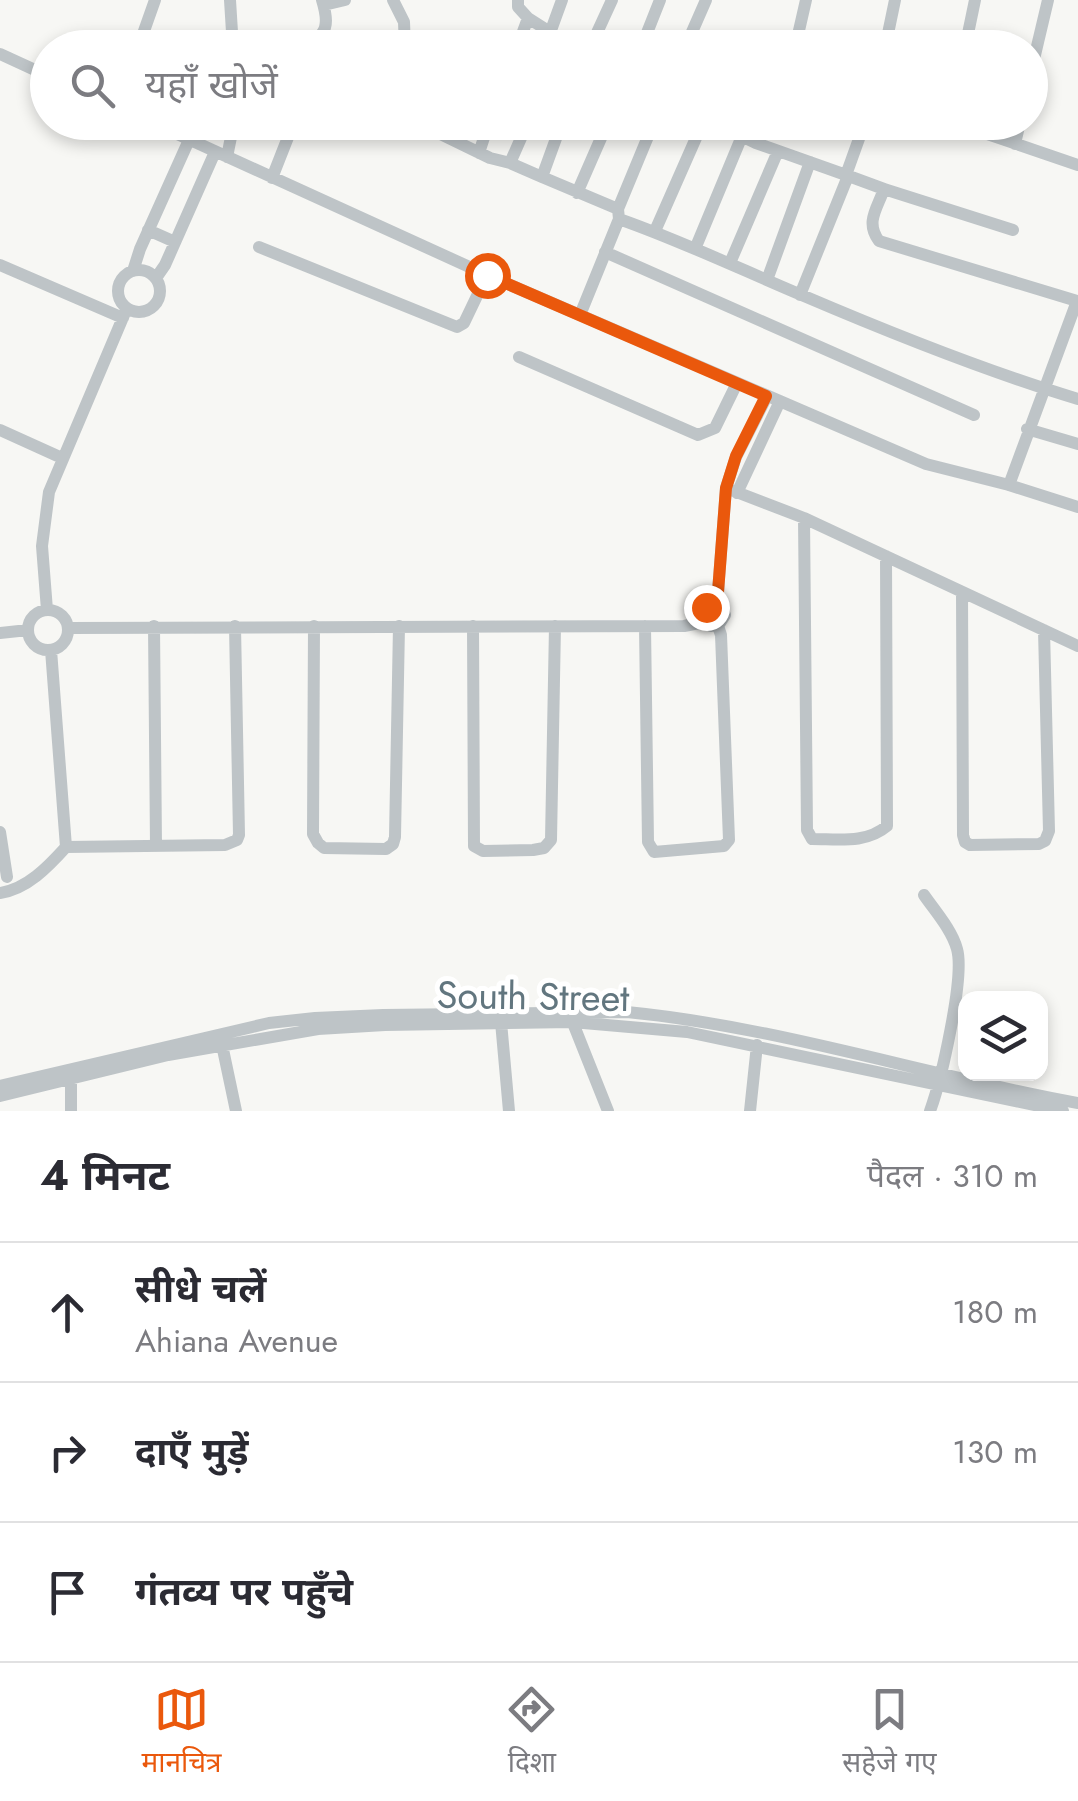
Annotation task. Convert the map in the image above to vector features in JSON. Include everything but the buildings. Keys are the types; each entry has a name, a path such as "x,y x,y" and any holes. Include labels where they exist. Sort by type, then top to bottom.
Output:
{"street":[{"path":"230,0 232,30"},
{"path":"325,30 328,20 323,2 345,0"},
{"path":"393,0 404,30"},
{"path":"518,0 519,8 528,18 547,30"},
{"path":"551,30 562,0"},
{"path":"598,30 612,0"},
{"path":"648,30 660,0"},
{"path":"693,30 706,0"},
{"path":"798,30 806,0"},
{"path":"889,30 895,0"},
{"path":"968,30 976,0"},
{"path":"1041,30 1048,0"},
{"path":"143,30 152,1"},
{"path":"523,30 528,18"},
{"path":"0,54 30,68"},
{"path":"47,610 42,546 49,492 125,313 118,292 120,283 133,270 189,140 580,316 926,464 1078,507"},
{"path":"156,278 227,140"},
{"path":"272,178 287,140"},
{"path":"451,140 800,295 1078,399"},
{"path":"479,154 484,140"},
{"path":"510,163 520,140"},
{"path":"542,177 555,140"},
{"path":"577,194 600,140"},
{"path":"580,316 647,140"},
{"path":"655,232 695,140"},
{"path":"695,249 740,140"},
{"path":"750,140 1013,230"},
{"path":"800,295 859,140"},
{"path":"1004,140 1078,165"},
{"path":"1015,144 1016,140"},
{"path":"730,264 778,151"},
{"path":"768,280 810,162"},
{"path":"884,189 871,223 880,241 1078,299 1010,485"},
{"path":"148,230 175,242"},
{"path":"259,247 457,327 464,323 487,275"},
{"path":"604,252 974,415"},
{"path":"0,265 125,313 151,308 160,294 160,286 150,272 133,270"},
{"path":"1060,346 1078,352"},
{"path":"520,357 698,436 715,428 737,383"},
{"path":"68,628 711,624 725,615 717,605 736,456 773,399"},
{"path":"0,430 62,458"},
{"path":"1028,430 1078,444"},
{"path":"731,490 804,518 1078,646"},
{"path":"804,518 807,830 812,839 864,838 877,835 887,826 886,556"},
{"path":"962,592 963,835 970,845 1040,844 1049,831 1044,630"},
{"path":"47,610 61,615 68,628 64,642 52,650 38,648 28,630 34,616 47,610"},
{"path":"645,626 648,842 654,852 716,848 729,840 721,635 711,624"},
{"path":"154,626 156,846"},
{"path":"66,847 225,845 237,840 234,626"},
{"path":"314,626 313,834 324,848 386,850 394,844 395,837 399,626"},
{"path":"473,626 474,846 483,851 533,850 544,848 551,840 555,626"},
{"path":"0,633 28,630"},
{"path":"0,894 16,890 48,867 66,847 52,650"},
{"path":"0,832 3,878 22,884"},
{"path":"924,896 956,944 960,967 940,1079 930,1111"},
{"path":"0,1086 221,1040 269,1024 315,1018 627,1012 748,1030 940,1079 1078,1102"},
{"path":"570,1016 608,1111"},
{"name":"South Street","path":"0,1096 221,1040 385,1024 451,1025 570,1016 940,1079 1063,1111"},
{"path":"502,1022 508,1111"},
{"path":"221,1040 236,1111"},
{"path":"750,1111 757,1045"},
{"path":"71,1079 71,1111"}],"route":[{"path":"487,275 766,396 736,456 726,488 717,605 706,607"}]}
